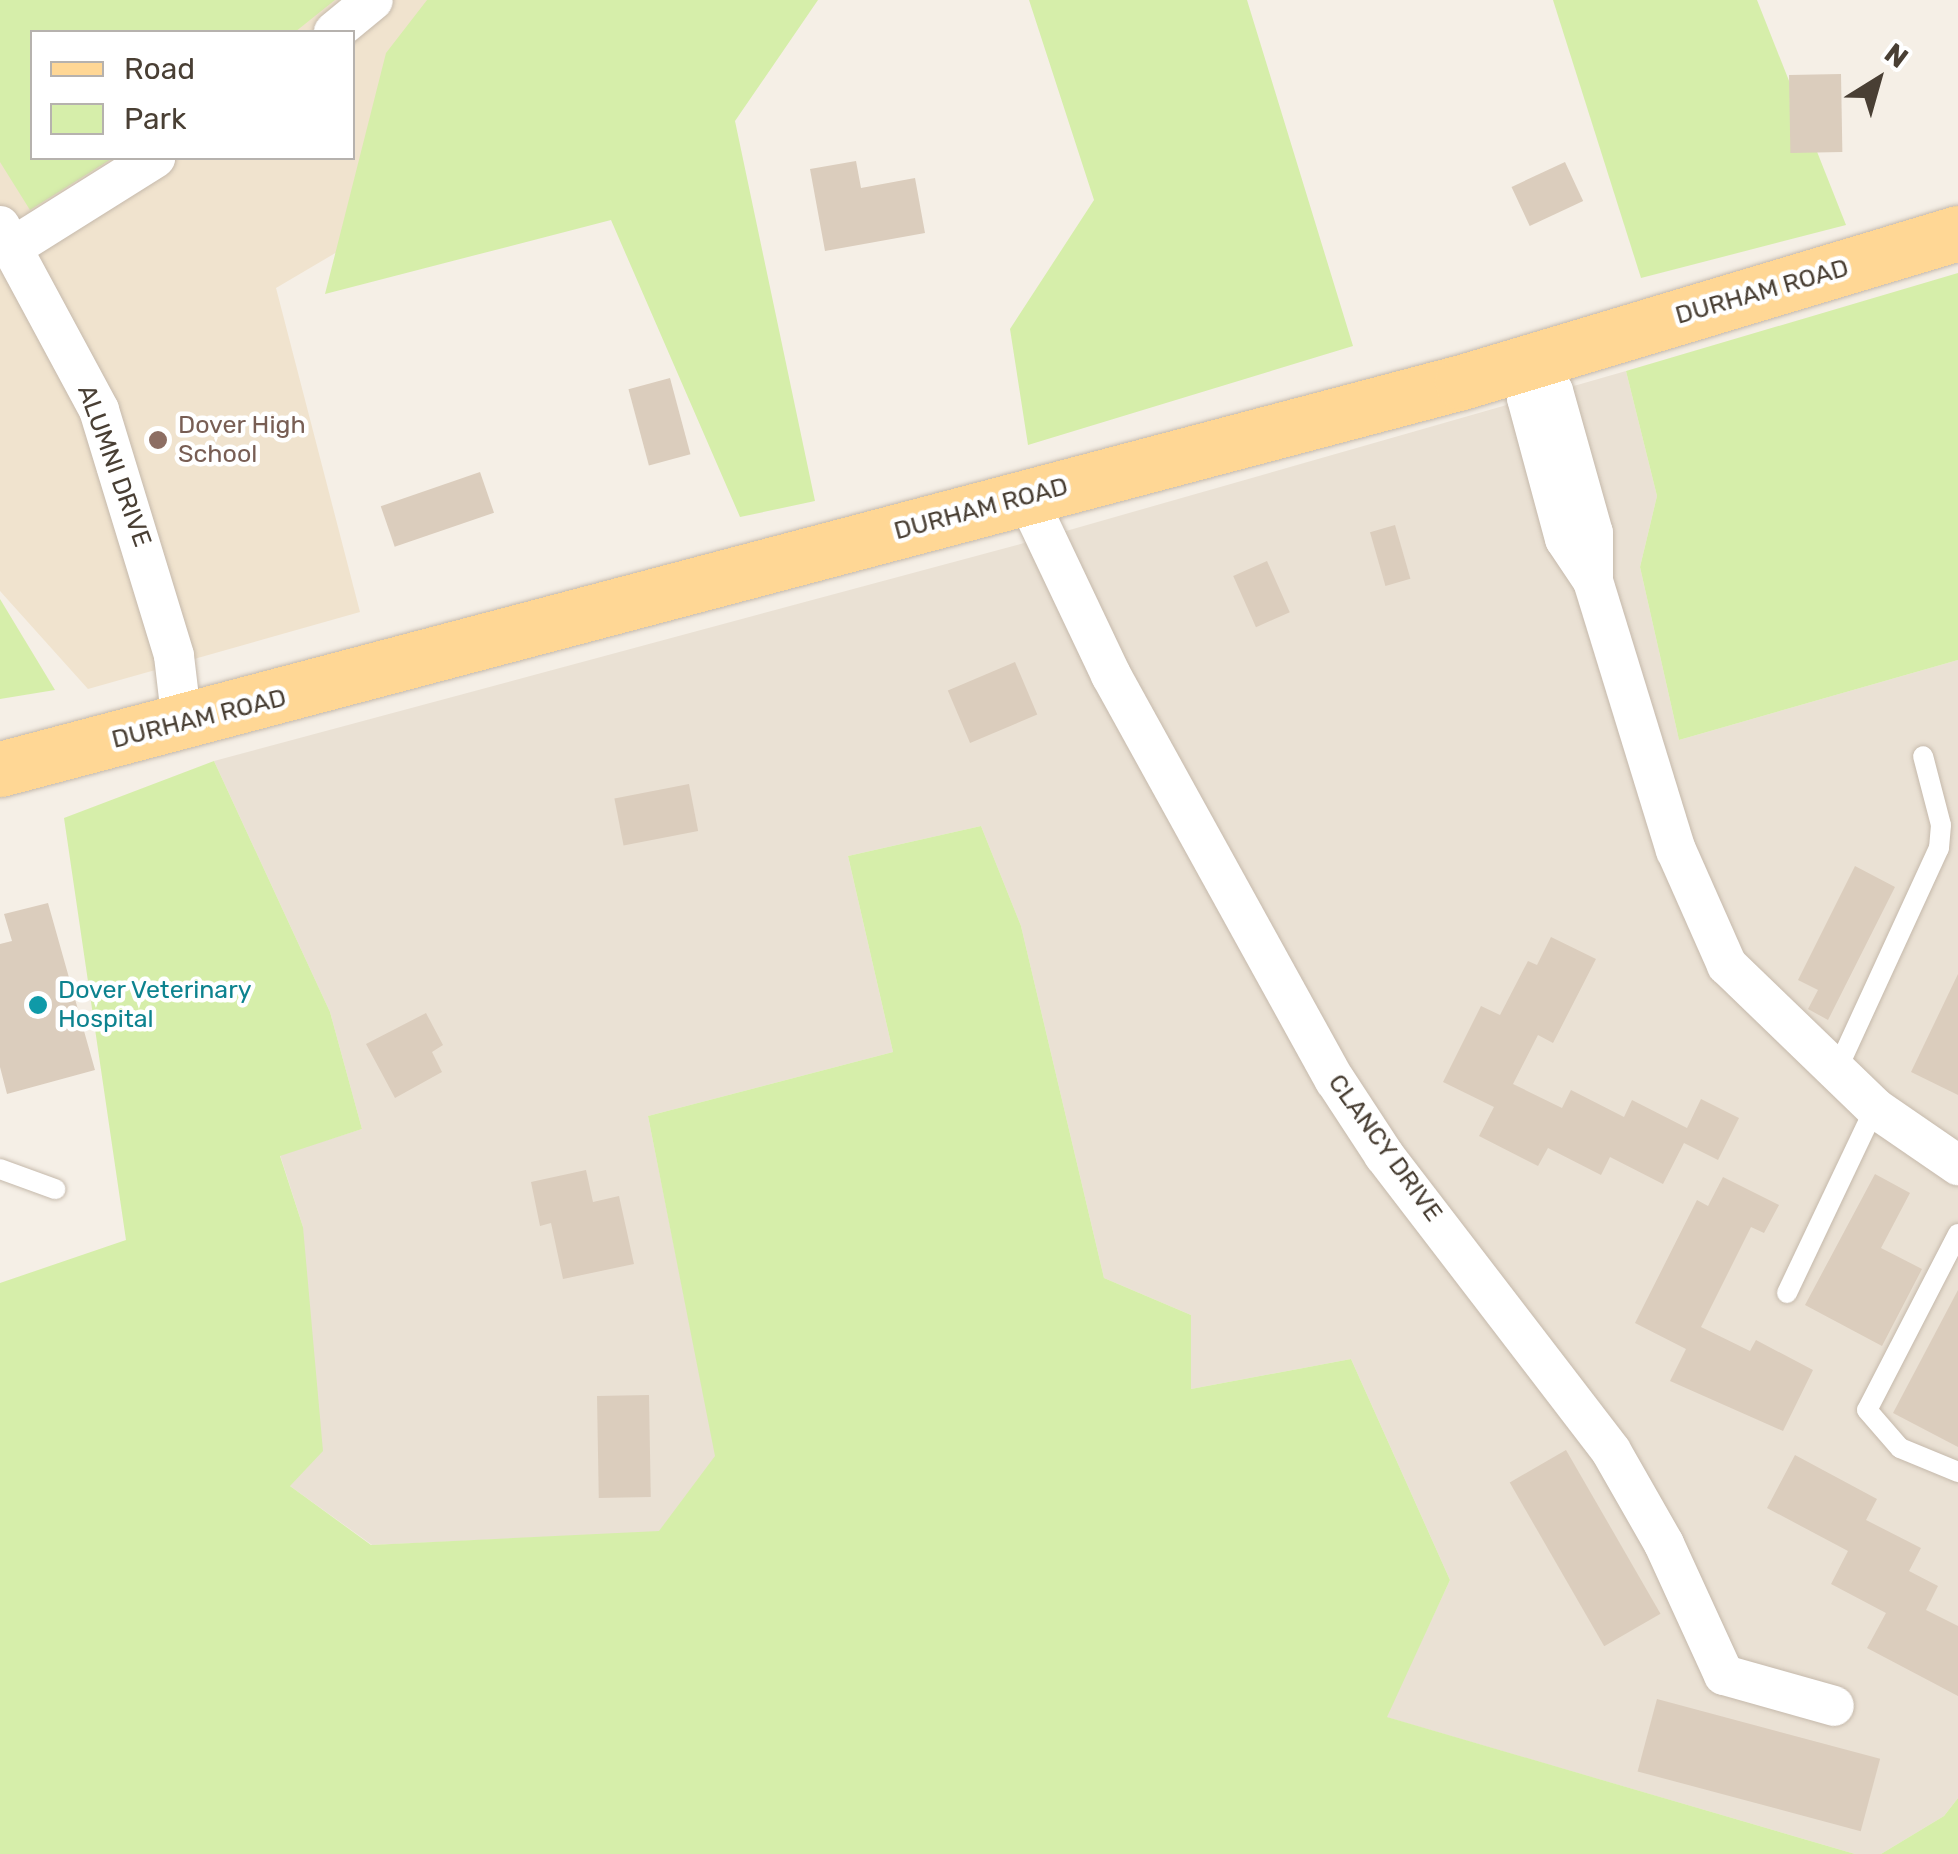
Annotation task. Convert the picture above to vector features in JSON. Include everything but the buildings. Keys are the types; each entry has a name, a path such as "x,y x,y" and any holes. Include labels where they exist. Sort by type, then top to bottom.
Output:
{"main road":[{"name":"DURHAM ROAD","path":"0,770 1536,360 1958,233"}],"street":[{"path":"336,30 373,0"},
{"path":"6,237 151,160"},
{"name":"ALUMNI DRIVE","path":"6,237 98,410 174,656 182,723"},
{"path":"1536,360 1553,391 1593,533 1593,581 1700,914 1727,965 1759,1002 1875,1108 1958,1165"},
{"name":"CLANCY DRIVE","path":"1027,498 1111,675 1315,1046 1384,1155 1611,1452 1664,1544 1724,1675 1834,1706"}],"lane":[{"path":"1835,1074 1939,848 1940,826 1924,756"},
{"path":"1788,1293 1875,1108"},
{"path":"0,1169 55,1189"},
{"path":"1958,1234 1868,1410 1900,1448 1958,1472"}],"shaded area":[{"name":"Dover High School","path":"0,0 618,0 673,54 276,288 360,612 88,689 0,591"},
{"path":"1626,371 1657,496 1640,567 1679,740 1958,660 1958,1798 1944,1816 1881,1854 1855,1854 1386,1717 1450,1580 1351,1359 1191,1389 1191,1315 1104,1278 1021,926 981,826 848,856 893,1052 648,1116 716,1456 659,1532 372,1545 290,1486 303,1227 280,1155 362,1129 330,1012 214,761 1017,545"}],"green space":[{"path":"0,0 335,0 298,30 30,30 30,160 110,160 30,210 0,162"},
{"path":"427,0 818,0 735,121 815,501 740,517 611,220 325,294 386,53"},
{"path":"1029,0 1247,0 1353,346 1028,445 1010,329 1094,200"},
{"path":"1553,0 1757,0 1846,225 1641,278"},
{"path":"1958,273 1958,660 1679,740 1640,567 1657,496 1626,371"},
{"path":"0,599 55,690 0,699"},
{"path":"214,761 330,1012 362,1129 280,1156 303,1227 323,1451 290,1486 371,1545 659,1531 715,1456 648,1116 893,1052 848,856 981,826 1021,926 1104,1278 1191,1315 1191,1389 1351,1359 1450,1580 1387,1717 1855,1854 0,1854 0,1283 126,1240 64,818"},
{"path":"1958,1798 1958,1854 1881,1854 1944,1816"}],"place":[{"name":"Dover High School","path":"158,440"},
{"name":"Dover Veterinary Hospital","path":"38,1005"}]}
